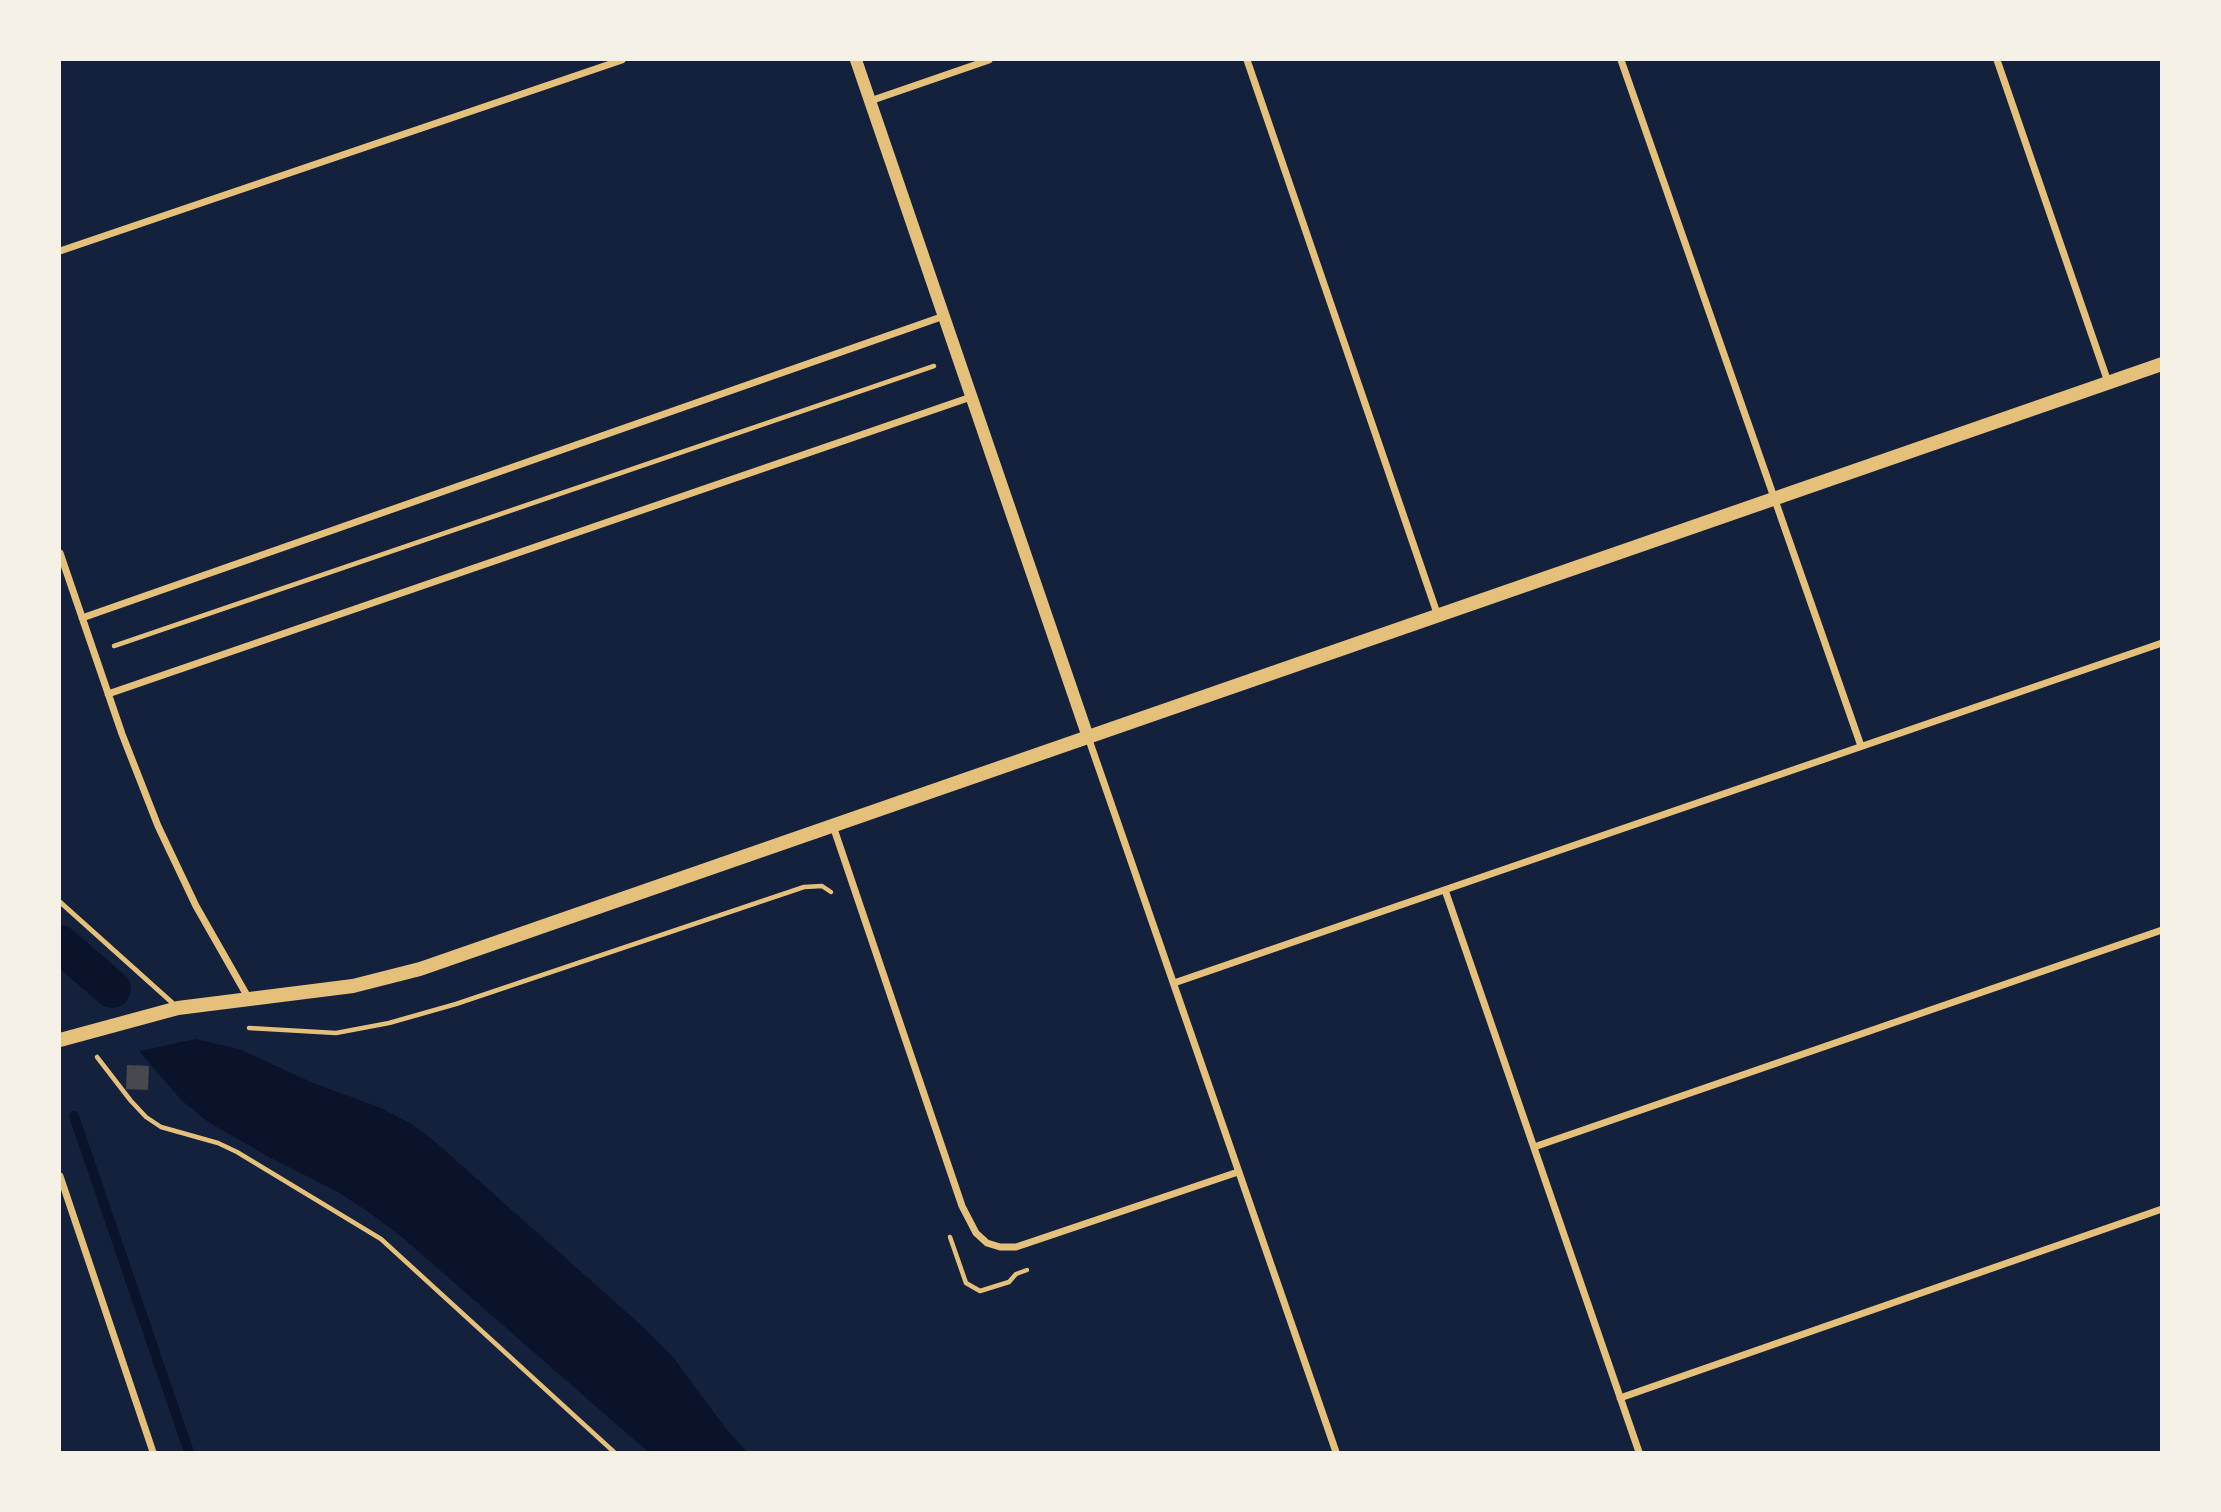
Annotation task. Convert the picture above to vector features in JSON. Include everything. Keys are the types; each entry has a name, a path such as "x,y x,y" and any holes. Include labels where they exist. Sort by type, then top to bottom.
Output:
{"main road":[{"path":"60,1040 178,1008 354,986 409,972 2161,364"}],"street":[{"path":"60,251 622,60"},
{"path":"856,60 1336,1452"},
{"path":"870,101 989,60"},
{"path":"1247,60 1438,616"},
{"path":"1621,60 1861,746"},
{"path":"1997,60 2108,382"},
{"path":"82,618 944,316"},
{"path":"108,694 971,397"},
{"path":"60,553 139,780 177,868 249,999"},
{"path":"1174,983 2161,643"},
{"path":"833,826 961,1206 976,1233 987,1242 1000,1247 1024,1245 1238,1172"},
{"path":"1444,890 1639,1452"},
{"path":"1534,1147 2161,930"},
{"path":"60,1176 153,1452"},
{"path":"1620,1398 2161,1209"}],"lane":[{"path":"60,902 178,1008"}],"path":[{"path":"110,648 934,366"},
{"path":"242,1028 336,1033 389,1023 436,1011 804,887 822,886 834,896"},
{"path":"79,1035 131,1101 154,1122 237,1152 381,1239 614,1452"},
{"path":"948,1231 965,1283 980,1291 1009,1282 1017,1274 1039,1266"}],"water":[{"path":"196,1039 239,1049 311,1082 381,1108 431,1138 642,1326 673,1357 727,1430 747,1452 648,1452 403,1238 338,1192 208,1122 181,1100 139,1051"}],"building":[{"path":"127,1065 149,1066 148,1090 126,1089"}],"waterway":[{"path":"60,944 112,989"},
{"path":"74,1116 189,1452"}]}
